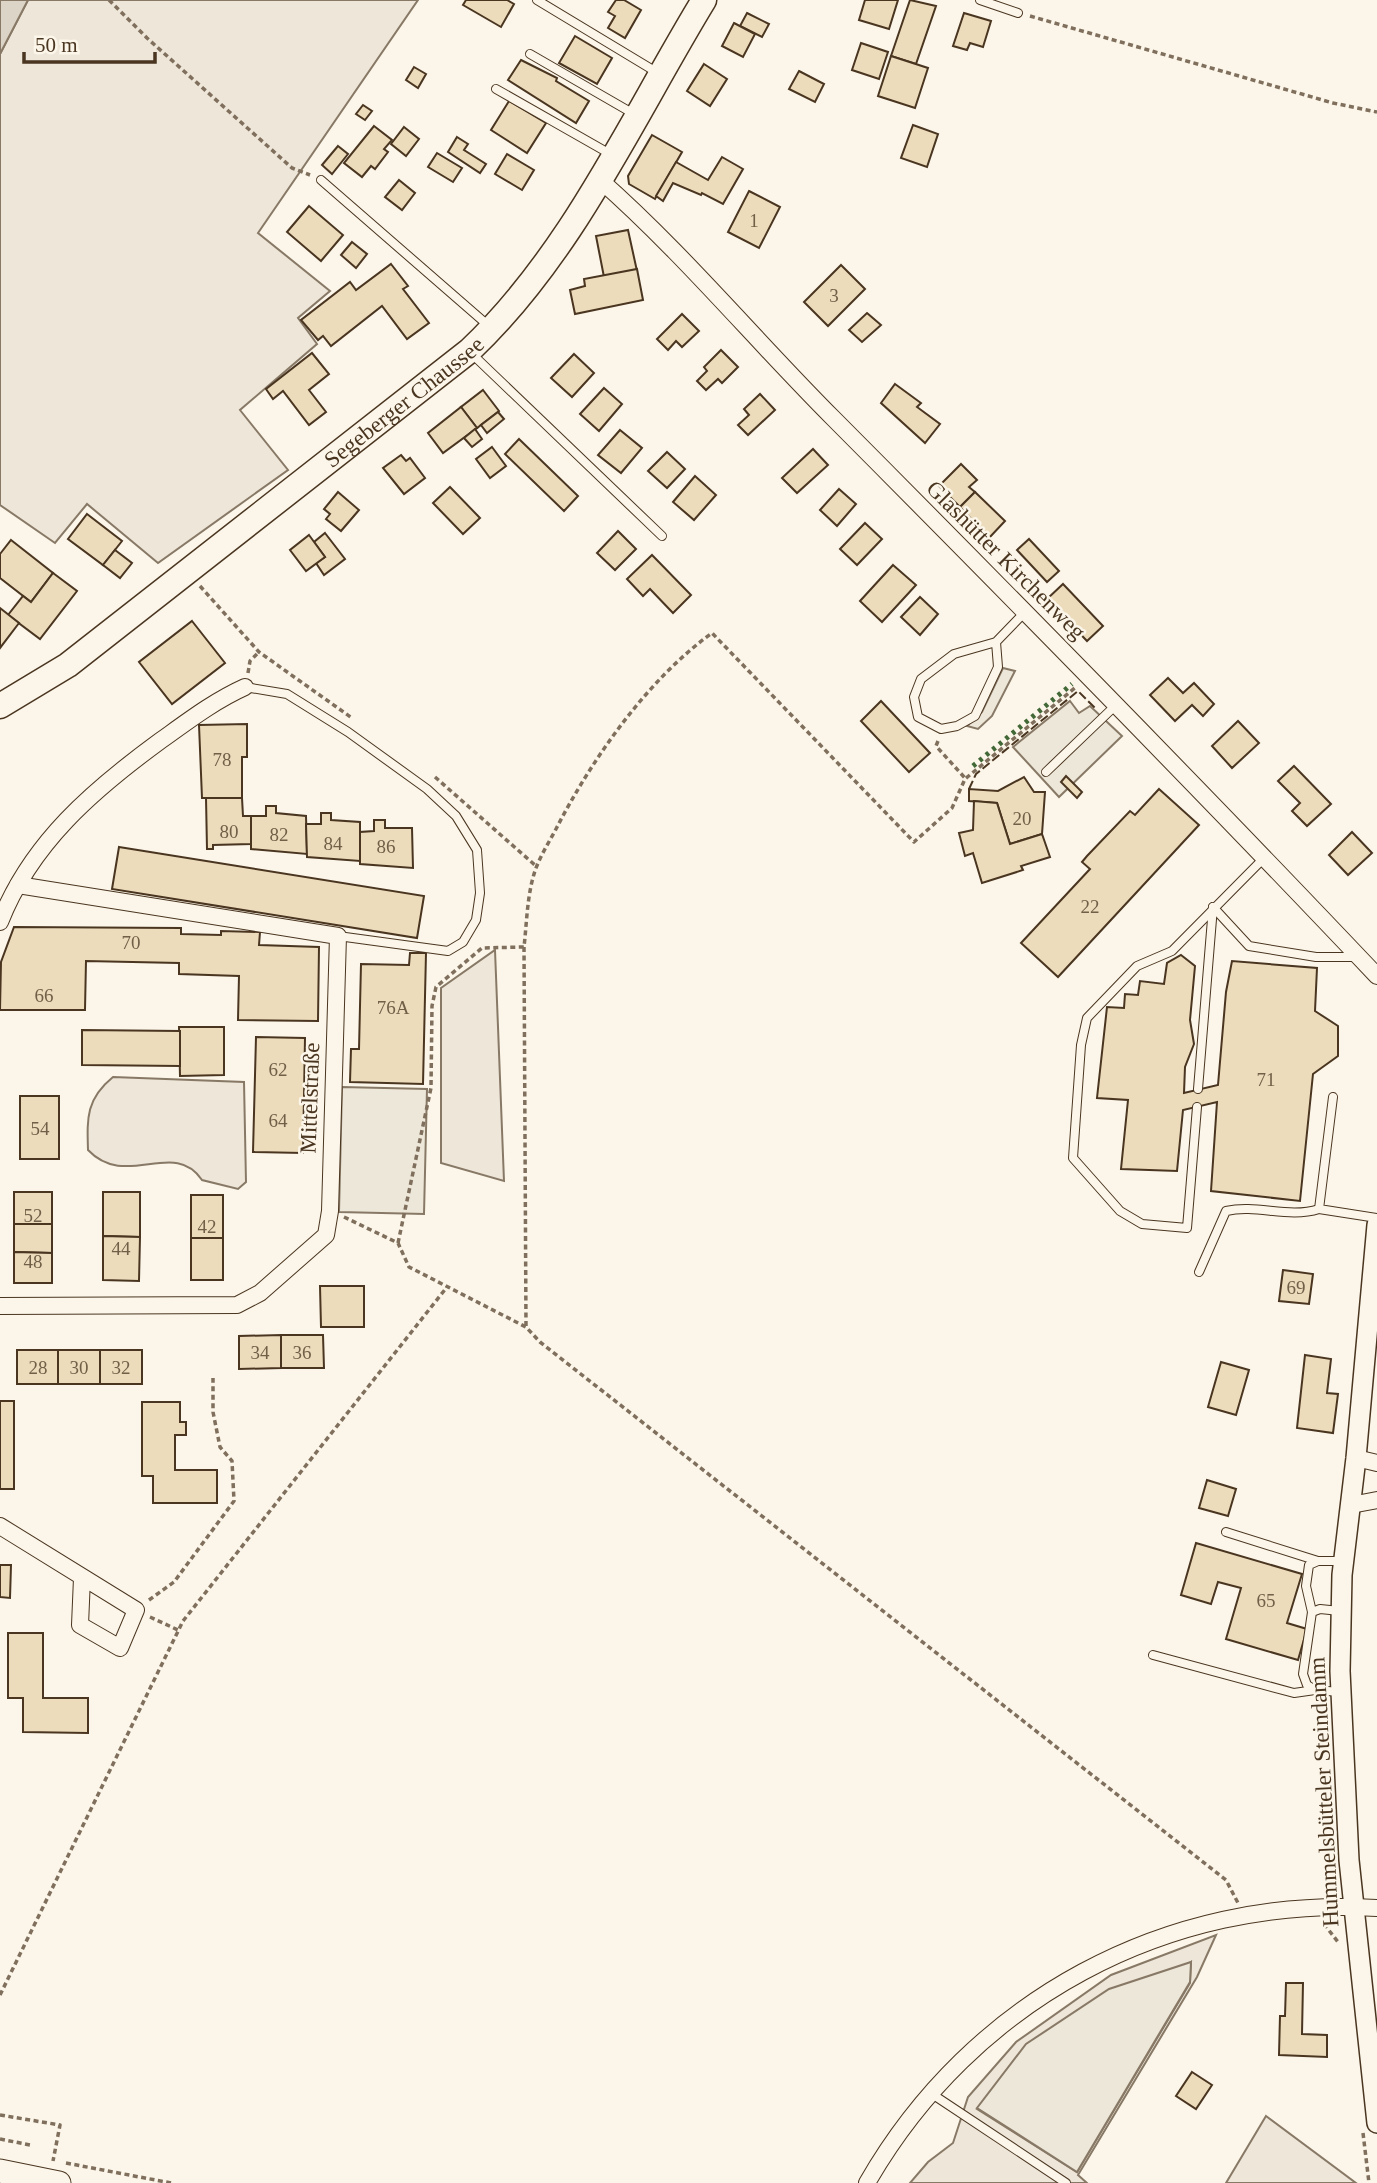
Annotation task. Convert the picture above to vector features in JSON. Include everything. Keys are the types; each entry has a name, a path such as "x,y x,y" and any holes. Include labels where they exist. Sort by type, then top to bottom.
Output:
{"main road":[{"name":"Segeberger Chaussee","path":"0,706 68,664 469,351 492,329 568,230 704,0"},
{"path":"0,2172 56,2172"}],"street":[{"name":"Glashütter Kirchenweg","path":"599,179 645,220 822,407 1026,611 1377,976"},
{"path":"0,922 36,855 79,804 112,776 217,699 245,687"},
{"path":"18,885 338,936"},
{"name":"Mittelstraße","path":"0,1307 237,1305 260,1293 326,1235 330,1211 338,936"},
{"name":"Hummelsbütteler Steindamm","path":"1377,1225 1344,1561 1340,1692 1343,1783 1377,2123"},
{"path":"1356,1458 1377,1462"},
{"path":"1351,1505 1377,1500"},
{"path":"0,1526 136,1610 120,1648 80,1625 82,1578"},
{"path":"867,2183 891,2143 930,2093 998,2026 1041,1994 1082,1970 1168,1933 1241,1916 1306,1909 1377,1908"}],"lane":[{"path":"537,0 661,74"},
{"path":"980,0 1018,13"},
{"path":"530,54 636,116"},
{"path":"496,89 613,156"},
{"path":"321,180 492,329"},
{"path":"469,351 662,536"},
{"path":"996,642 998,667 975,716 957,726 942,729 918,717 914,697 921,679 954,654 996,642 1026,611"},
{"path":"245,687 287,694 348,732 427,789 456,816 477,850 480,892 476,920 463,942 448,951 338,936"},
{"path":"1046,772 1116,705"},
{"path":"1197,1107 1188,1228 1142,1224 1120,1211 1073,1158 1081,1045 1087,1018 1137,966 1172,951 1264,858"},
{"path":"1213,907 1249,946 1316,957 1358,957"},
{"path":"1198,1089 1213,907"},
{"path":"1319,1209 1333,1097"},
{"path":"1199,1272 1226,1212 1239,1209 1301,1215 1319,1209 1377,1218"},
{"path":"1226,1532 1318,1561 1344,1561"},
{"path":"1315,1690 1307,1685 1303,1674 1312,1612 1307,1597 1306,1576 1309,1565 1318,1561"},
{"path":"1312,1612 1320,1609 1341,1611"},
{"path":"1153,1655 1294,1693 1315,1690 1340,1692"},
{"path":"930,2093 1066,2183"}],"path":[{"path":"109,0 147,38 292,168 321,180"},
{"path":"1018,13 1333,103 1377,113"},
{"path":"187,571 259,652 358,722"},
{"path":"526,1327 524,947 528,899 536,866 571,799 623,723 692,648 712,633 915,842 952,808 965,779 1089,676"},
{"path":"245,687 250,661 259,652"},
{"path":"942,729 936,746 965,779"},
{"path":"425,770 447,785 536,866"},
{"path":"524,947 482,948 436,987 432,1006 431,1087 398,1243 409,1268 526,1327 540,1342 1226,1880 1234,1892 1241,1916"},
{"path":"330,1211 398,1243"},
{"path":"0,1995 178,1630 447,1287"},
{"path":"178,1630 136,1610 174,1582 234,1501 232,1461 220,1447 214,1412 213,1378"},
{"path":"0,2115 61,2125 56,2172"},
{"path":"0,2139 30,2145"},
{"path":"40,2158 56,2172 170,2183"}],"shaded area":[{"path":"0,0 28,0 0,54"},
{"path":"28,0 418,0 258,233 330,291 298,318 317,344 240,410 288,470 158,563 87,504 55,543 0,505 0,54"},
{"path":"1003,668 1015,671 992,716 978,729 967,726 982,712"},
{"path":"1070,701 1079,713 1090,706 1122,736 1059,797 1013,747"},
{"path":"495,950 504,1181 441,1163 441,988"},
{"path":"113,1077 244,1082 246,1182 238,1189 202,1180 191,1168 178,1163 118,1166 103,1161 88,1150 88,1119 93,1101"},
{"path":"342,1087 427,1089 424,1214 339,1212"},
{"path":"1216,1935 1197,1977 1078,2175 1087,2183 910,2183 928,2162 953,2143 968,2097 1016,2042 1111,1975","holes":["1191,1962 1190,1983 1077,2172 977,2109"]},
{"path":"1191,1962 1190,1982 1077,2172 977,2108 1026,2044 1109,1989"},
{"path":"1266,2116 1356,2183 1226,2183"}],"building":[{"path":"466,0 507,0 514,4 501,27 463,5"},
{"path":"616,0 624,0 641,10 625,38 608,28 615,16 608,12"},
{"path":"865,0 898,0 889,29 859,20"},
{"path":"910,0 936,6 916,64 891,56"},
{"path":"747,13 769,24 762,37 740,26"},
{"path":"964,13 991,21 983,47 970,43 967,50 953,46"},
{"path":"734,23 755,34 743,57 722,46"},
{"path":"575,36 612,58 597,84 559,63"},
{"path":"861,43 888,52 879,79 852,70"},
{"path":"891,56 928,68 915,108 878,96"},
{"path":"521,60 557,78 556,81 589,101 576,123 508,80"},
{"path":"704,64 727,79 710,106 687,91"},
{"path":"414,67 426,74 418,88 406,80"},
{"path":"799,71 824,84 815,102 789,89"},
{"path":"509,101 546,123 527,153 491,130"},
{"path":"363,105 372,111 365,120 356,114"},
{"path":"913,125 938,134 927,167 901,158"},
{"path":"374,126 392,140 384,149 388,152 375,169 371,166 362,177 344,163"},
{"path":"404,127 419,139 406,156 391,144"},
{"path":"652,135 682,152 655,199 629,184 628,176"},
{"path":"457,137 468,144 464,150 486,164 480,173 448,152"},
{"path":"338,146 348,154 332,174 322,165"},
{"path":"437,153 462,168 453,182 428,167"},
{"path":"507,154 534,170 522,190 495,174"},
{"path":"722,157 743,169 723,204 673,183 663,201 656,196 676,162 708,180"},
{"path":"399,180 415,193 402,210 385,197"},
{"path":"749,191 780,207 759,248 728,232"},
{"path":"309,206 343,235 321,261 287,232"},
{"path":"628,230 637,271 604,277 596,236"},
{"path":"352,242 367,254 356,268 341,255"},
{"path":"391,264 408,286 403,289 429,323 407,339 382,306 331,346 323,336 318,340 301,320 350,282 356,290"},
{"path":"841,265 865,289 828,326 804,302"},
{"path":"637,269 643,300 575,314 570,290 585,286 584,279"},
{"path":"867,313 881,325 862,342 849,330"},
{"path":"682,314 699,331 682,347 676,341 668,350 657,339"},
{"path":"721,350 738,367 722,383 718,379 706,390 697,381 707,371 704,367"},
{"path":"312,353 329,374 309,390 326,412 309,425 283,391 273,399 266,389"},
{"path":"574,354 594,373 572,397 551,378"},
{"path":"895,384 921,403 917,407 940,424 925,443 881,403"},
{"path":"604,388 622,404 599,431 580,414"},
{"path":"483,390 499,411 477,428 461,407"},
{"path":"760,394 775,410 748,435 738,425 749,415 744,409"},
{"path":"461,407 477,428 443,453 428,433"},
{"path":"498,412 504,419 487,433 481,425"},
{"path":"475,429 482,439 472,447 464,438"},
{"path":"620,430 642,448 621,473 598,455"},
{"path":"519,439 578,496 564,511 505,454"},
{"path":"492,447 506,466 490,478 476,459"},
{"path":"813,449 828,465 797,493 782,478"},
{"path":"667,452 685,469 667,488 648,471"},
{"path":"401,455 406,461 410,458 425,478 404,494 383,468"},
{"path":"961,464 977,480 969,487 975,492 960,507 939,486"},
{"path":"695,476 716,495 694,520 673,502"},
{"path":"450,487 480,518 463,534 433,503"},
{"path":"839,489 856,504 837,526 820,510"},
{"path":"338,492 359,510 341,531 326,519 330,514 324,509"},
{"path":"975,492 1005,521 989,538 960,507"},
{"path":"87,514 122,541 103,565 68,539"},
{"path":"865,523 882,539 857,565 840,549"},
{"path":"618,531 636,549 615,570 597,553"},
{"path":"325,533 345,559 324,575 316,563 325,557 314,542"},
{"path":"309,535 325,557 306,571 290,550"},
{"path":"1029,539 1059,571 1047,582 1017,550"},
{"path":"11,540 53,573 31,602 0,578 0,554"},
{"path":"115,550 132,563 120,578 103,565"},
{"path":"652,555 691,595 673,613 650,589 643,596 627,579"},
{"path":"893,565 916,585 882,622 860,601"},
{"path":"53,573 77,591 40,639 8,615 23,596 31,602"},
{"path":"1063,584 1103,626 1087,641 1047,599"},
{"path":"920,597 938,614 920,635 901,617"},
{"path":"0,608 19,623 0,648"},
{"path":"192,621 225,663 172,704 139,662"},
{"path":"1168,678 1183,693 1194,683 1214,704 1203,716 1192,705 1175,721 1150,695"},
{"path":"881,701 930,753 909,772 861,721"},
{"path":"1238,721 1259,743 1232,768 1212,746"},
{"path":"247,724 247,757 242,757 242,798 202,798 199,725"},
{"path":"1294,766 1331,804 1307,826 1292,811 1300,803 1278,781"},
{"path":"1066,776 1082,792 1077,798 1061,782"},
{"path":"1024,777 1034,792 1045,792 1042,834 1010,844 997,803 969,801 969,789 998,791"},
{"path":"1159,789 1199,825 1058,977 1021,943 1090,869 1082,862 1087,856 1130,811 1135,815"},
{"path":"206,798 242,798 243,816 251,816 251,844 213,845 213,849 207,849"},
{"path":"974,801 997,803 1010,844 1042,834 1050,857 1021,866 1023,870 982,883 973,853 965,856 959,833 973,830"},
{"path":"266,806 276,806 276,813 306,816 307,854 251,849 251,816 266,816"},
{"path":"321,813 331,813 331,820 360,822 360,861 307,857 306,824 321,824"},
{"path":"374,820 385,820 385,828 412,828 413,868 360,864 360,832 374,831"},
{"path":"1352,832 1372,853 1348,875 1329,855"},
{"path":"119,847 424,896 417,938 112,889"},
{"path":"14,927 181,928 181,934 221,935 221,931 260,932 259,945 319,947 318,1021 238,1020 239,976 179,974 179,963 86,961 85,1010 0,1010 1,962"},
{"path":"410,953 426,953 423,1084 350,1082 351,1049 359,1049 361,964 409,965"},
{"path":"1181,955 1195,966 1190,1020 1194,1044 1185,1067 1184,1093 1218,1085 1226,992 1232,961 1317,968 1315,1011 1338,1026 1338,1056 1313,1074 1300,1201 1211,1191 1217,1102 1183,1110 1177,1171 1121,1169 1128,1100 1097,1098 1107,1007 1124,1008 1125,994 1138,995 1140,981 1164,984 1167,963"},
{"path":"179,1027 224,1027 224,1075 180,1076"},
{"path":"82,1030 180,1031 180,1066 82,1065"},
{"path":"256,1037 305,1038 303,1153 253,1152"},
{"path":"20,1096 59,1096 59,1159 20,1159"},
{"path":"14,1192 52,1192 52,1224 14,1224"},
{"path":"103,1192 140,1192 140,1237 103,1236"},
{"path":"191,1195 223,1195 223,1238 191,1238"},
{"path":"14,1224 52,1224 52,1253 14,1252"},
{"path":"103,1236 140,1237 139,1281 103,1280"},
{"path":"191,1238 223,1238 223,1280 191,1280"},
{"path":"14,1252 52,1253 52,1283 14,1283"},
{"path":"1283,1270 1313,1274 1309,1304 1279,1301"},
{"path":"320,1286 364,1286 364,1327 321,1327"},
{"path":"281,1335 281,1368 239,1369 239,1336"},
{"path":"281,1335 323,1335 324,1368 281,1368"},
{"path":"17,1350 58,1350 58,1384 17,1384"},
{"path":"58,1350 100,1350 100,1384 58,1384"},
{"path":"100,1350 142,1350 142,1384 100,1384"},
{"path":"1305,1355 1331,1359 1327,1393 1338,1394 1333,1433 1297,1428"},
{"path":"1221,1362 1249,1370 1236,1415 1208,1407"},
{"path":"0,1401 14,1401 14,1489 0,1489"},
{"path":"142,1402 180,1402 180,1422 186,1422 186,1435 175,1435 175,1470 217,1470 217,1503 153,1503 153,1476 142,1476"},
{"path":"1207,1480 1236,1489 1228,1516 1199,1508"},
{"path":"1196,1543 1302,1574 1287,1623 1307,1629 1298,1660 1226,1639 1241,1588 1218,1582 1211,1604 1181,1595"},
{"path":"0,1565 11,1565 10,1598 0,1597"},
{"path":"8,1633 43,1633 43,1698 88,1698 88,1733 23,1732 23,1698 8,1698"},
{"path":"1286,1983 1303,1983 1302,2034 1327,2035 1327,2057 1279,2055 1280,2016 1285,2016"},
{"path":"1192,2072 1212,2085 1196,2109 1176,2096"}],"hedge":[{"path":"973,766 1072,684"}],"fence":[{"path":"969,789 976,774 1078,691 1095,708"}]}
